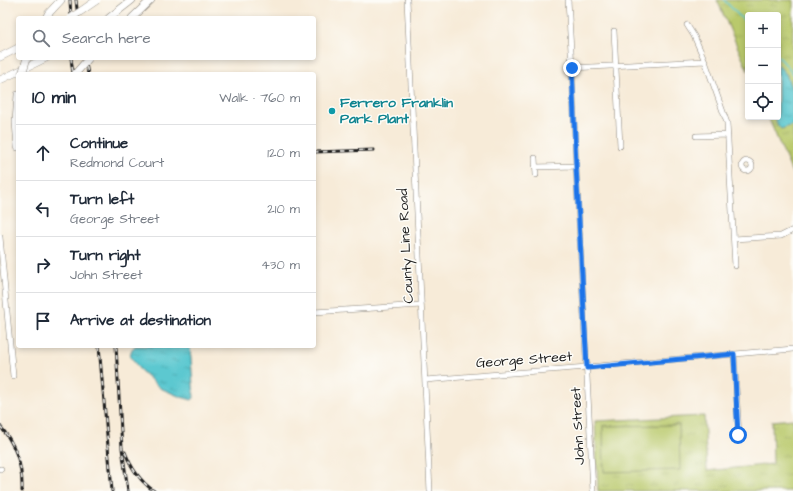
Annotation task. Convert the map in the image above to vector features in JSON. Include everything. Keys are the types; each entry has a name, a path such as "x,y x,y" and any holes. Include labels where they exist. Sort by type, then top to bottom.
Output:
{"highway":[{"path":"47,16 61,0"},
{"path":"74,16 97,0"},
{"path":"112,16 132,0"},
{"path":"134,16 151,0"},
{"path":"0,57 16,49"},
{"path":"23,72 26,60"},
{"path":"17,72 42,60"},
{"path":"77,72 86,60"},
{"path":"0,80 16,72"}],"street":[{"name":"County Line Road","path":"406,0 430,491"},
{"name":"John Street","path":"568,0 593,491"},
{"path":"687,25 694,36 705,61 727,123 736,266"},
{"path":"614,31 620,146"},
{"path":"572,68 616,67 705,61"},
{"path":"696,136 728,134"},
{"path":"535,158 536,175"},
{"path":"535,167 576,166"},
{"path":"730,168 742,167"},
{"path":"734,240 781,236 793,230"},
{"path":"0,237 13,376"},
{"path":"316,312 421,305"},
{"name":"George Street","path":"425,380 587,368 793,349"},
{"path":"734,354 738,435"}],"green space":[{"path":"717,0 793,0 793,175 769,120 781,120 781,12 745,12 745,64"},
{"path":"704,416 707,471 773,464 772,421 793,419 793,491 598,491 595,421"},
{"path":"679,425 680,470 604,472 603,426"}],"water":[{"path":"781,68 786,74 793,93 793,125 781,129 776,120 781,120"},
{"path":"190,348 194,398 192,400 181,397 160,388 139,369 130,355 132,349"}],"waterway":[{"path":"724,0 745,22"},
{"path":"781,59 793,75"}],"railway":[{"path":"70,0 71,16"},
{"path":"76,0 78,16"},
{"path":"71,60 73,72"},
{"path":"85,60 88,72"},
{"path":"316,152 374,150"},
{"path":"99,348 112,491"},
{"path":"116,348 122,448 128,491"},
{"path":"0,426 6,433 14,448 20,464 22,491"},
{"path":"125,452 136,474 154,491"}],"place":[{"name":"Ferrero Franklin Park Plant","path":"332,111"}],"route":[{"path":"572,68 587,368 734,354 738,435"}]}
